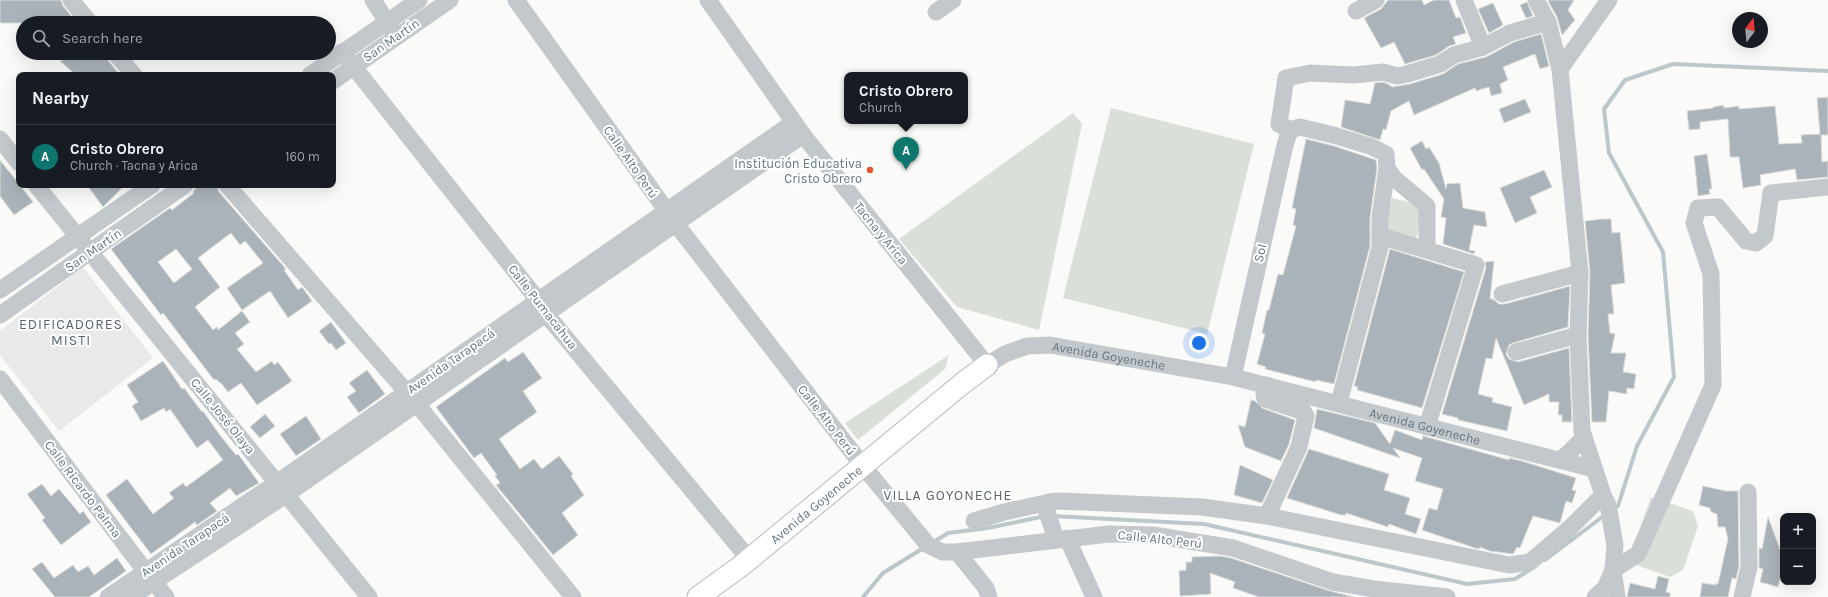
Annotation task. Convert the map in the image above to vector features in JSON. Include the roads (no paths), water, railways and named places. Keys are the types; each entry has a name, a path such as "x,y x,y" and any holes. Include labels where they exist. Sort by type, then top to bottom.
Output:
{"main road":[{"name":"Avenida Goyeneche","path":"698,597 749,559 963,383 987,366"}],"street":[{"path":"71,0 84,16"},
{"path":"372,0 397,36"},
{"name":"San Martín","path":"336,56 419,0"},
{"name":"San Martín","path":"336,79 450,0"},
{"name":"Calle Alto Perú","path":"516,0 671,218 863,466 928,545 950,552 1109,534 1153,535 1233,548 1333,582 1374,589 1448,597"},
{"name":"Tacna y Arica","path":"708,0 798,129 987,366"},
{"path":"936,12 953,0"},
{"path":"1356,11 1376,0"},
{"path":"1464,0 1483,47"},
{"path":"1536,0 1548,22 1560,69 1580,273 1578,335 1582,431 1605,500 1615,544 1613,570 1617,597"},
{"path":"1560,69 1609,0"},
{"path":"1339,403 1380,247 1380,218 1387,168 1386,154 1372,147 1300,128 1290,130 1279,124 1286,78 1310,73 1354,75 1382,72 1398,76 1440,64 1454,55 1483,47 1510,33 1548,22"},
{"name":"Calle Pumacahua","path":"342,52 542,307 749,559"},
{"path":"121,60 131,72"},
{"name":"San Martín","path":"314,72 331,60"},
{"name":"Avenida Tarapacá","path":"108,597 150,577 282,488 798,129"},
{"name":"Sol","path":"1233,376 1285,145 1290,130"},
{"path":"0,139 16,159"},
{"path":"1387,168 1394,178 1427,206 1427,250"},
{"name":"Calle José Olaya","path":"38,188 369,597"},
{"name":"San Martín","path":"0,290 148,188"},
{"name":"San Martín","path":"0,315 182,188"},
{"path":"230,188 412,398 573,597"},
{"path":"1595,597 1605,588 1613,570 1638,554 1714,385 1711,274 1694,223 1698,208 1718,207 1746,241 1756,243 1765,236 1771,193 1828,188"},
{"path":"1380,236 1476,265 1427,427"},
{"path":"1502,294 1580,273"},
{"path":"1516,352 1578,335"},
{"name":"Avenida Goyeneche","path":"987,366 1005,354 1027,346 1050,345 1233,376 1594,469"},
{"name":"Calle Ricardo Palma","path":"0,379 166,597"},
{"path":"1266,385 1264,394 1265,398 1304,412 1306,416 1298,447 1267,516"},
{"path":"1561,460 1584,438"},
{"path":"1742,597 1749,568 1748,492"},
{"path":"974,521 1004,512 1049,511 1058,501 1202,507 1267,516 1509,565 1530,562 1605,500"},
{"path":"1049,511 1061,539 1094,597"},
{"path":"950,552 986,588 989,597"},
{"name":"Avenida Tarapacá","path":"131,597 150,577"}],"waterway":[{"path":"1614,508 1618,506 1637,446 1674,377 1663,252 1609,153 1604,109 1625,80 1673,64 1828,71"},
{"path":"1545,560 1605,515"},
{"path":"932,543 948,533 988,528 1045,516"},
{"path":"1052,516 1204,524 1467,584 1515,579 1531,569"},
{"path":"863,597 883,573 925,547"}],"place":[{"name":"Institución Educativa Cristo Obrero","path":"870,170"},
{"name":"Cristo Obrero","path":"906,170"}],"district":[{"name":"EDIFICADORES MISTI","path":"71,332"},
{"name":"VILLA GOYONECHE","path":"948,495"}]}
